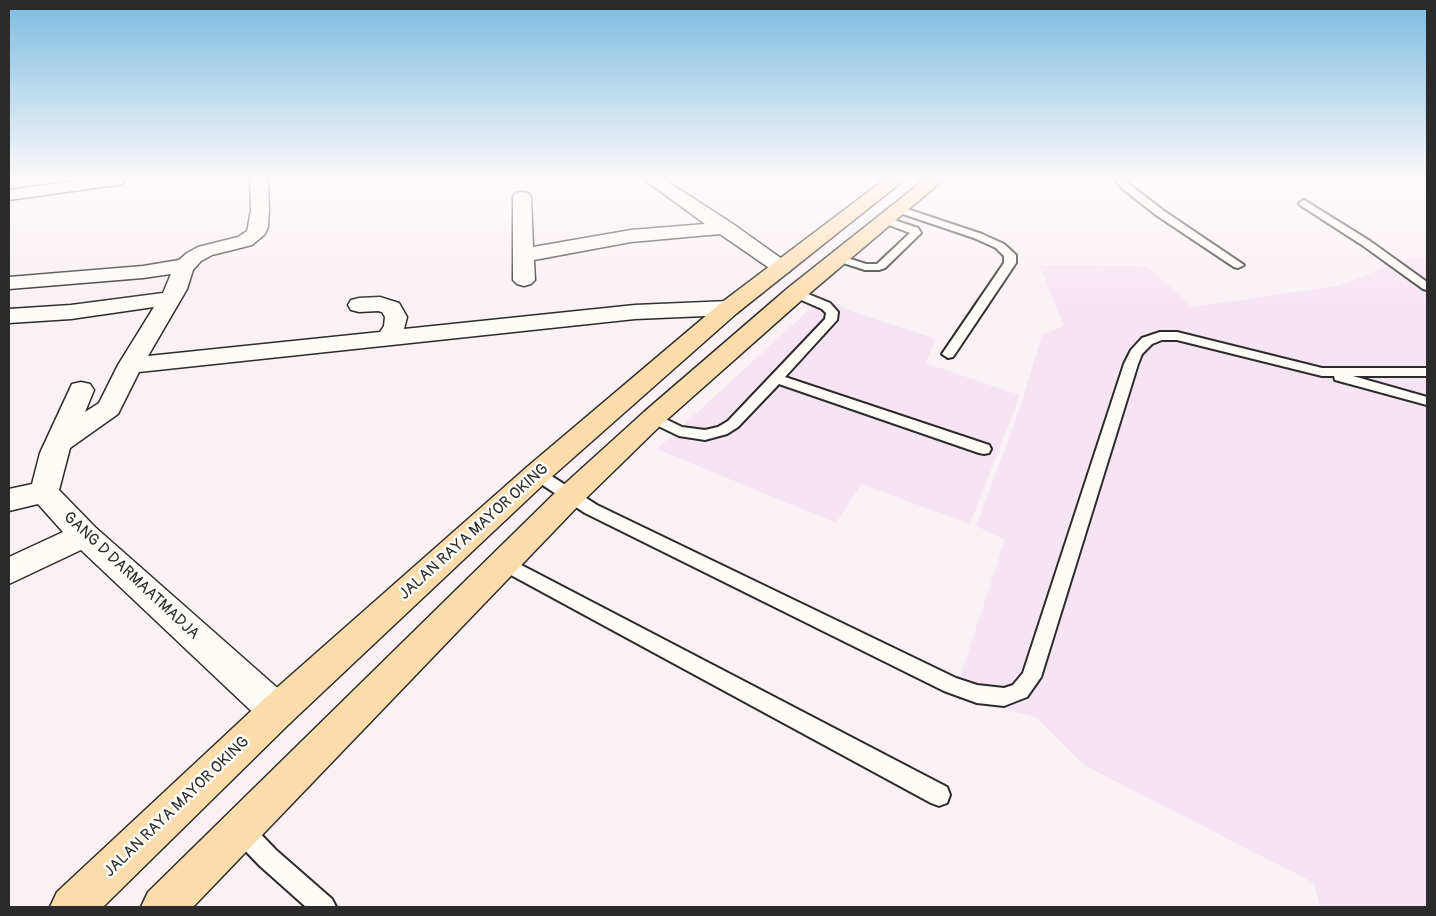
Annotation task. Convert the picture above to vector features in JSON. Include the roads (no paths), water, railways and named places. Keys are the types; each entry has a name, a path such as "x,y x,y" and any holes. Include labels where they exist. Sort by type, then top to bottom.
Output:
{"main road":[{"name":"JALAN RAYA MAYOR OKING","path":"836,248 858,223"},
{"name":"JALAN RAYA MAYOR OKING","path":"72,907 277,712 536,474 729,308 789,280 836,248 878,223"},
{"name":"JALAN RAYA MAYOR OKING","path":"162,907 569,497 653,418 789,280"}],"street":[{"path":"59,442 109,408 130,365 171,298 186,265 194,257 205,251 245,241 255,234 259,223"},
{"path":"523,223 524,280"},
{"path":"718,223 789,280"},
{"path":"525,255 631,236 726,228"},
{"path":"9,283 134,273 186,265"},
{"path":"9,316 71,312 171,298"},
{"path":"359,305 380,304 391,308 396,317 395,326 388,337"},
{"path":"130,365 635,312 729,308"},
{"path":"9,500 44,492 54,453 80,390"},
{"name":"GANG D DARMAATMADJA","path":"44,492 84,536 277,712"},
{"path":"9,570 84,536"}],"lane":[{"path":"923,223 978,236 1000,246 1010,255 1010,263 948,354"},
{"path":"1175,223 1238,265"},
{"path":"1335,223 1427,287"},
{"path":"1412,276 1427,274"},
{"path":"653,418 679,430 705,435 713,435 733,424 831,320 832,312 826,306 789,280"},
{"path":"536,474 569,497 951,685 977,694 1004,697 1020,691 1031,677 1131,364 1140,347 1147,341 1160,336 1177,336 1322,372 1427,401"},
{"path":"1322,372 1427,372"},
{"path":"776,378 984,448"},
{"path":"504,562 939,795"},
{"path":"240,829 268,858 324,907"}]}
